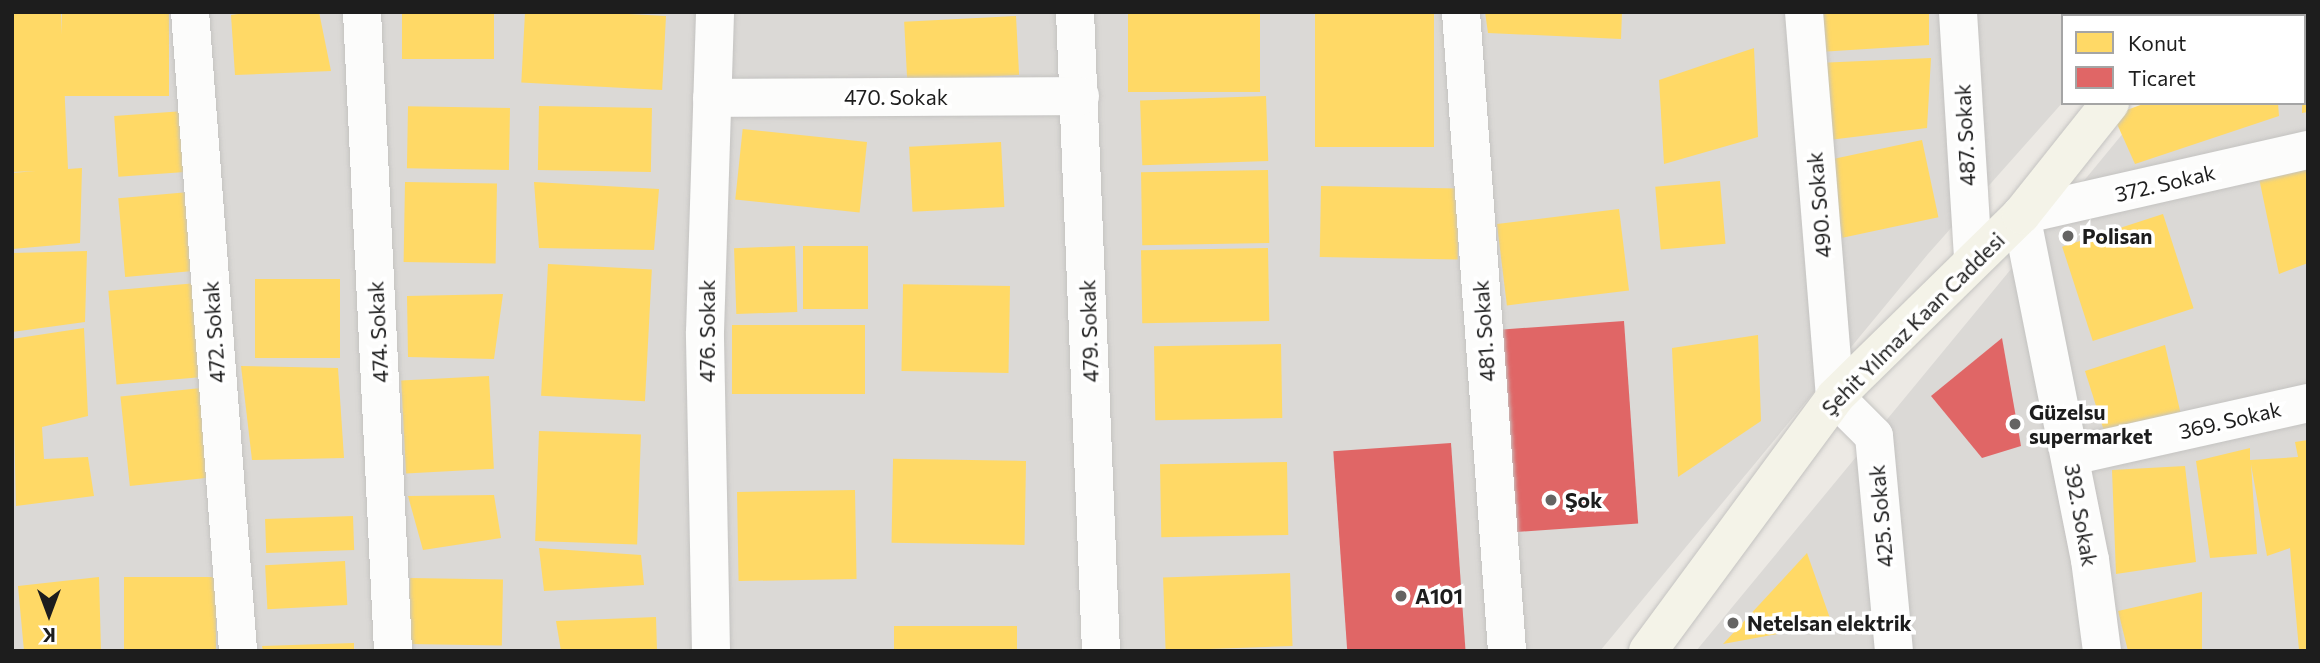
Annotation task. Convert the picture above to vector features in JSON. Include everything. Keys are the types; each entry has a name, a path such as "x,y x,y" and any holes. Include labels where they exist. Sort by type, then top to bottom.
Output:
{"street":[{"name":"472. Sokak","path":"190,12 238,651"},
{"name":"474. Sokak","path":"362,12 393,651"},
{"name":"476. Sokak","path":"712,651 705,332 715,12"},
{"name":"479. Sokak","path":"1075,12 1101,651"},
{"name":"481. Sokak","path":"1461,12 1507,651"},
{"name":"490. Sokak","path":"1804,12 1835,397"},
{"name":"487. Sokak","path":"1958,12 1973,258"},
{"name":"470. Sokak","path":"712,98 1080,96"},
{"name":"Şehit Yılmaz Kaan Caddesi","path":"1648,651 1835,397 1973,258 2021,215 2107,105"},
{"name":"372. Sokak","path":"2021,215 2308,150"},
{"name":"392. Sokak","path":"2021,215 2071,456 2102,651"},
{"name":"425. Sokak","path":"1835,397 1874,436 1894,651"},
{"name":"369. Sokak","path":"2071,456 2308,403"}],"shaded area":[{"path":"12,12 2142,12 2061,14 2061,104 1928,254 1600,651 12,651"},
{"path":"2308,12 2308,651 1696,651 2146,105 2306,105 2306,14 2226,14"}],"building: Konut":[{"path":"12,12 61,12 68,169 82,168 80,243 12,249 12,173 36,171 12,172"},
{"path":"62,12 169,12 169,96 62,96"},
{"path":"253,12 319,12 331,71 235,75 231,15"},
{"path":"402,12 494,12 494,59 402,59"},
{"path":"525,12 666,16 662,90 521,83"},
{"path":"1128,12 1260,12 1260,92 1128,92"},
{"path":"1315,12 1434,12 1434,147 1315,147"},
{"path":"1485,12 1622,12 1621,39 1488,33"},
{"path":"1815,12 1929,12 1929,45 1819,52"},
{"path":"2207,12 2270,12 2270,14"},
{"path":"2308,12 2308,112 2302,113 2302,105 2306,105 2306,14 2301,14"},
{"path":"1016,16 1019,75 907,81 904,22"},
{"path":"1754,48 1758,137 1664,164 1659,80"},
{"path":"1931,58 1927,128 1829,140 1817,63"},
{"path":"1266,96 1268,161 1142,165 1140,100"},
{"path":"2140,105 2278,105 2279,116 2135,164 2113,115"},
{"path":"408,106 510,108 509,170 407,168"},
{"path":"539,106 652,108 651,172 538,170"},
{"path":"184,111 188,172 118,177 114,116"},
{"path":"743,129 867,142 860,213 735,200"},
{"path":"1922,140 1938,217 1843,238 1826,160"},
{"path":"1001,142 1004,207 913,212 909,147"},
{"path":"2308,162 2308,263 2279,274 2259,178"},
{"path":"1268,170 1269,243 1142,245 1141,172"},
{"path":"1720,181 1725,244 1661,249 1655,187"},
{"path":"405,182 497,184 496,264 404,262"},
{"path":"534,182 659,189 654,250 539,248"},
{"path":"1321,186 1459,188 1458,259 1320,257"},
{"path":"189,192 196,271 125,277 118,198"},
{"path":"1619,209 1629,290 1507,305 1497,224"},
{"path":"2163,214 2194,308 2093,341 2062,247"},
{"path":"795,246 797,312 736,314 734,248"},
{"path":"803,246 868,246 868,309 803,309"},
{"path":"1268,248 1269,321 1142,323 1141,250"},
{"path":"87,251 85,322 12,332 12,253"},
{"path":"548,264 652,269 645,401 541,396"},
{"path":"255,279 340,279 340,358 255,358"},
{"path":"197,283 205,377 117,384 108,291"},
{"path":"903,284 1010,286 1008,373 901,371"},
{"path":"503,294 494,359 408,357 407,296"},
{"path":"732,325 865,325 865,394 732,394"},
{"path":"84,328 88,416 42,427 44,459 88,457 94,496 16,506 12,339"},
{"path":"1758,335 1761,421 1678,477 1672,348"},
{"path":"1281,344 1282,418 1155,420 1154,346"},
{"path":"2165,345 2181,415 2104,431 2085,371"},
{"path":"241,366 338,368 344,458 252,460"},
{"path":"489,376 494,469 406,473 401,381"},
{"path":"201,388 210,478 130,486 120,396"},
{"path":"539,431 641,435 637,544 535,541"},
{"path":"2308,440 2308,649 2299,650 2290,548 2267,556 2251,464 2257,554 2210,558 2196,461 2250,448 2250,460 2298,457 2295,442"},
{"path":"893,459 1026,461 1025,545 892,543"},
{"path":"1287,462 1288,535 1161,537 1160,464"},
{"path":"2185,466 2196,562 2116,574 2112,470"},
{"path":"855,490 857,579 739,581 737,492"},
{"path":"494,495 501,538 423,550 408,496"},
{"path":"353,516 354,550 266,553 265,519"},
{"path":"539,548 641,555 644,585 544,591"},
{"path":"1807,553 1832,624 1723,644"},
{"path":"345,561 347,605 267,609 265,565"},
{"path":"1290,573 1293,646 1166,650 1163,577"},
{"path":"99,577 101,651 24,651 18,586"},
{"path":"124,577 216,577 216,651 124,651"},
{"path":"410,578 503,580 502,646 409,644"},
{"path":"2202,592 2202,651 2128,651 2118,611"},
{"path":"656,617 657,651 561,651 556,621"},
{"path":"894,626 1017,626 1017,651 894,651"},
{"path":"354,643 354,651 263,651 262,646"}],"building: Ticaret":[{"path":"1624,321 1638,524 1513,532 1499,330"},
{"path":"2002,338 2021,446 1982,458 1931,396"},
{"path":"1451,443 1466,650 1347,651 1333,451"}],"place":[{"name":"Polisan","path":"2068,236"},
{"name":"Güzelsu supermarket","path":"2015,424"},
{"name":"Şok","path":"1551,500"},
{"name":"A101","path":"1401,596"},
{"name":"Netelsan elektrik","path":"1733,623"}]}
